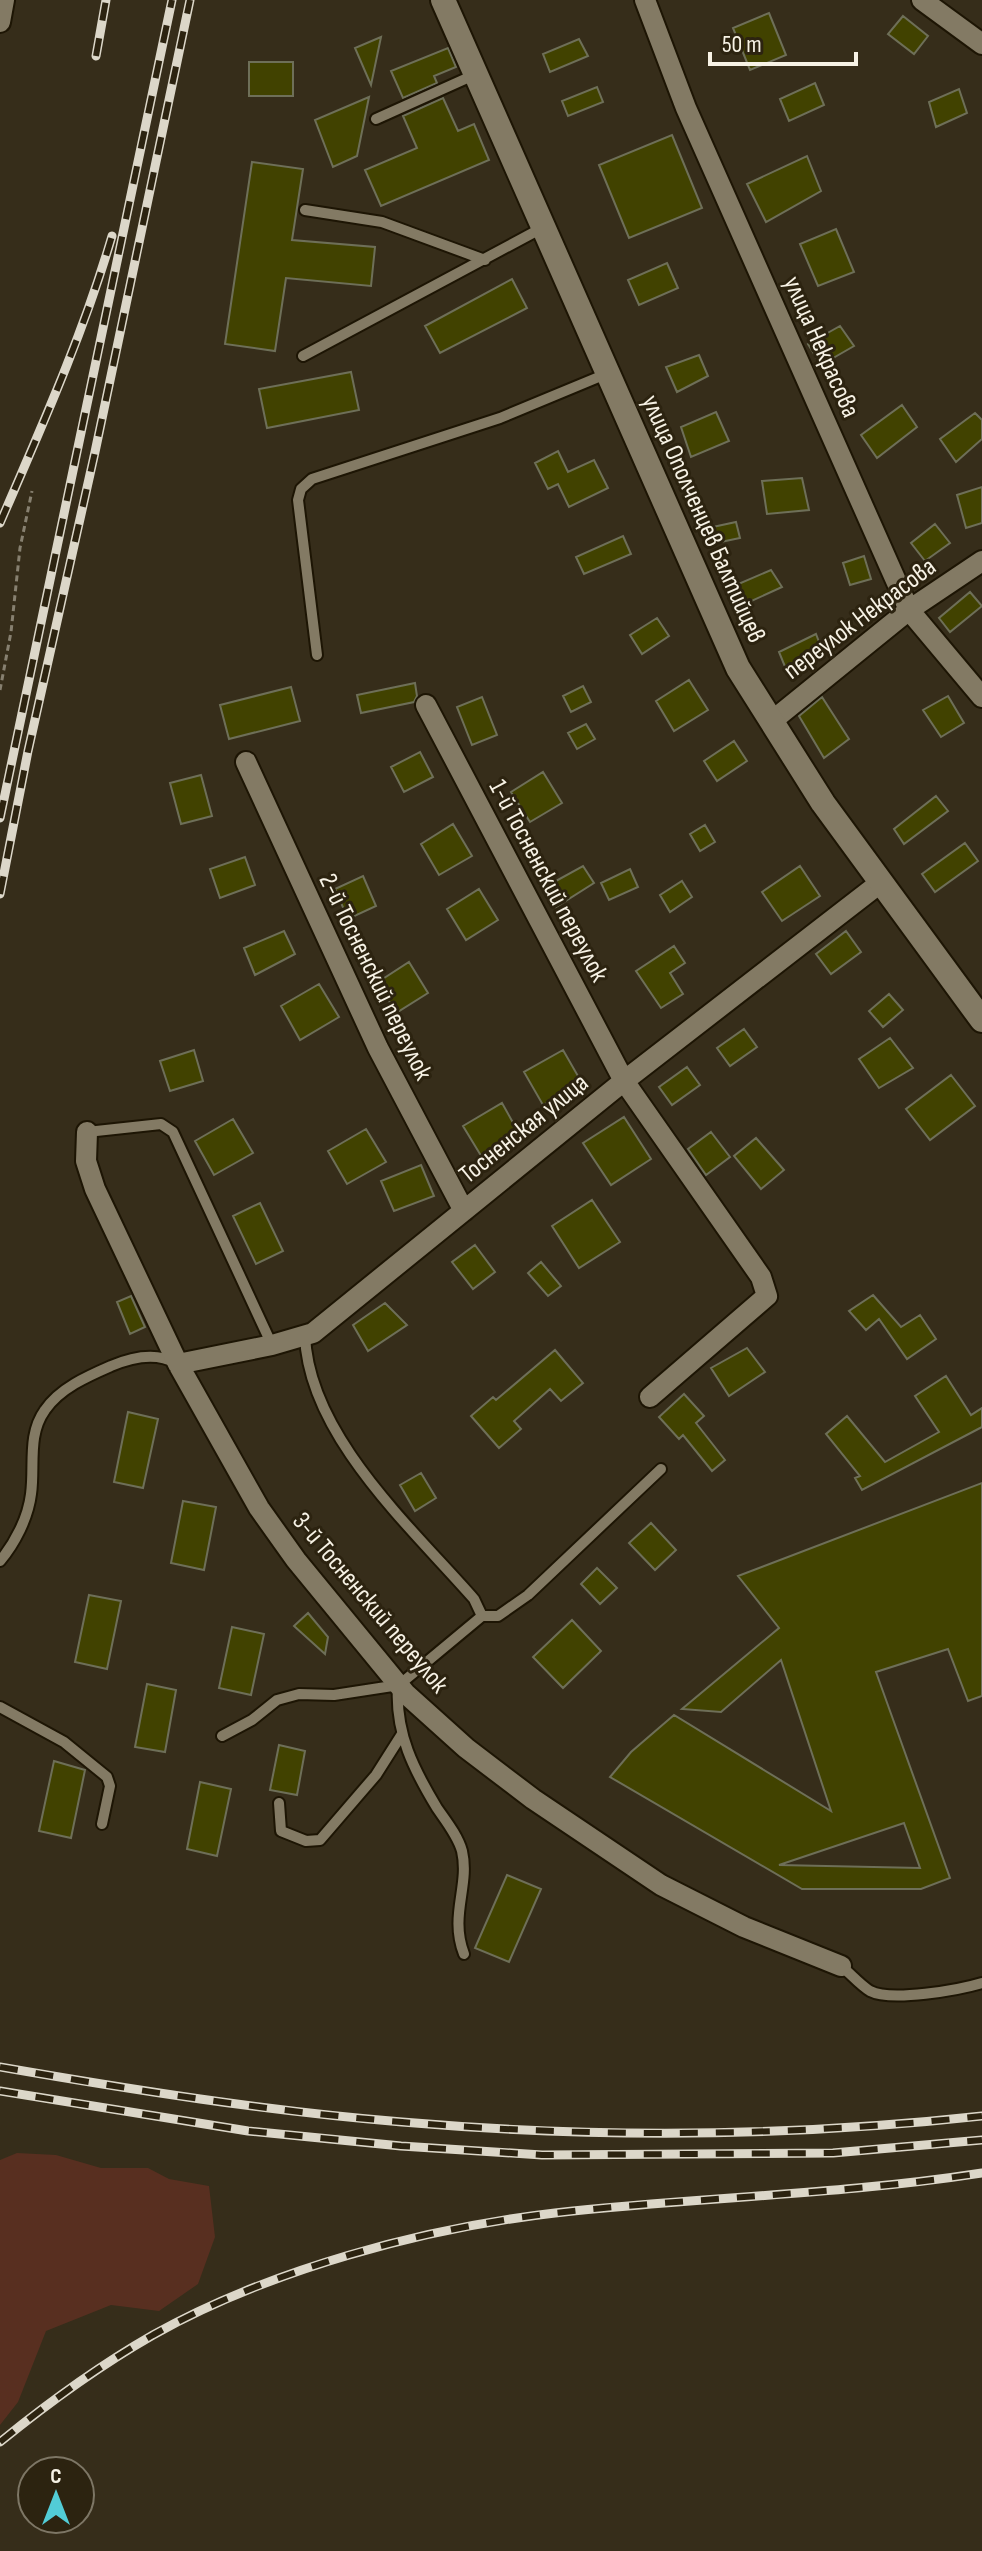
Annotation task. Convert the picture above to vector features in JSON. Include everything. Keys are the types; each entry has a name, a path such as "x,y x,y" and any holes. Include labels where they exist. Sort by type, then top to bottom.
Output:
{"main road":[{"name":"улица Ополченцев Балтийцев","path":"443,0 738,668 823,803 982,1020"}],"street":[{"path":"0,22 4,0"},
{"name":"улица Некрасова","path":"645,0 686,108 909,610 982,697"},
{"path":"922,0 982,44"},
{"name":"переулок Некрасова","path":"772,721 909,610 982,561"},
{"name":"1-й Тосненский переулок","path":"426,705 624,1081 761,1277 767,1296 650,1397"},
{"name":"2-й Тосненский переулок","path":"246,762 378,1048 464,1211"},
{"name":"Тосненская улица","path":"178,1364 272,1345 313,1333 624,1081 880,883"},
{"name":"3-й Тосненский переулок","path":"87,1132 86,1161 95,1189 178,1364 259,1508 296,1560 399,1685 466,1748 521,1791 661,1885 744,1927 841,1966"}],"lane":[{"path":"376,119 476,75"},
{"path":"305,210 382,222 485,260"},
{"path":"303,356 543,227"},
{"path":"317,655 298,500 301,489 312,479 500,418 608,373"},
{"path":"87,1132 161,1124 173,1132 272,1345"},
{"path":"305,1335 306,1361 311,1378 362,1470 384,1501 474,1599 482,1616"},
{"path":"0,1561 18,1533 31,1498 33,1442 44,1410 85,1377 128,1359 166,1358 178,1364"},
{"path":"222,1736 252,1720 277,1700 299,1694 334,1695 399,1685 482,1616 498,1616 528,1595 661,1469"},
{"path":"399,1685 402,1734 419,1779 462,1851 463,1873 457,1926 464,1954"},
{"path":"0,1707 64,1742 107,1777 110,1786 102,1824"},
{"path":"279,1803 281,1831 306,1841 320,1840 376,1775 402,1734"},
{"path":"841,1966 871,1992 912,1995 959,1990 982,1983"}],"path":[{"path":"0,690 13,619 20,548 32,491"}],"shaded area":[{"path":"17,2153 56,2155 101,2168 148,2168 169,2179 209,2186 215,2237 198,2284 159,2311 111,2305 46,2331 18,2402 0,2425 0,2160"}],"building":[{"path":"769,13 786,55 750,70 733,28"},
{"path":"903,16 928,36 914,54 888,34"},
{"path":"381,37 371,85 355,48"},
{"path":"579,39 588,56 550,72 543,54"},
{"path":"448,48 456,67 434,76 437,83 403,98 391,71"},
{"path":"249,62 293,62 293,96 249,96"},
{"path":"815,83 824,105 789,121 780,99"},
{"path":"597,87 603,102 568,116 562,101"},
{"path":"959,89 967,113 936,127 929,102"},
{"path":"369,97 357,156 333,167 315,120"},
{"path":"443,98 458,131 474,124 489,160 381,206 365,170 417,148 403,116"},
{"path":"672,135 702,208 629,238 599,165"},
{"path":"807,156 821,191 766,222 747,184"},
{"path":"252,162 303,169 292,240 375,247 371,286 286,278 275,351 225,344"},
{"path":"836,229 854,272 818,286 800,244"},
{"path":"667,263 678,288 639,305 628,280"},
{"path":"512,279 527,308 440,353 425,326"},
{"path":"840,326 854,346 821,365 808,344"},
{"path":"699,355 708,376 677,392 666,367"},
{"path":"351,372 359,410 267,428 259,389"},
{"path":"902,405 917,427 877,458 861,435"},
{"path":"716,412 729,441 691,457 681,427"},
{"path":"975,413 982,420 982,439 956,462 940,439"},
{"path":"558,451 568,472 594,460 608,488 569,507 558,484 548,489 535,463"},
{"path":"802,478 809,510 767,514 762,481"},
{"path":"982,487 982,523 966,528 957,495"},
{"path":"736,522 740,538 711,544 708,528"},
{"path":"935,524 950,543 925,561 911,543"},
{"path":"623,536 631,554 584,574 576,557"},
{"path":"864,556 871,579 850,585 843,563"},
{"path":"771,570 782,587 745,604 736,585"},
{"path":"970,592 982,606 950,632 939,618"},
{"path":"657,618 669,636 642,654 630,635"},
{"path":"816,634 824,655 788,674 779,652"},
{"path":"689,680 708,710 674,731 656,701"},
{"path":"415,683 417,696 414,702 361,713 357,695"},
{"path":"583,686 591,702 571,712 563,696"},
{"path":"291,687 300,721 229,739 220,705"},
{"path":"948,696 964,723 941,737 923,710"},
{"path":"482,697 497,735 472,745 457,707"},
{"path":"822,697 849,739 824,758 799,716"},
{"path":"586,724 595,739 577,749 568,733"},
{"path":"734,741 747,761 717,781 704,761"},
{"path":"420,752 433,777 404,792 391,767"},
{"path":"543,772 562,803 530,822 511,792"},
{"path":"201,775 212,816 181,824 170,783"},
{"path":"936,796 948,811 904,844 894,829"},
{"path":"453,824 472,856 439,875 421,844"},
{"path":"705,825 715,842 700,851 690,834"},
{"path":"965,843 978,861 935,892 922,874"},
{"path":"245,857 255,885 220,898 210,869"},
{"path":"583,866 594,883 556,907 545,887"},
{"path":"800,866 820,896 782,921 762,892"},
{"path":"630,869 638,887 609,900 601,883"},
{"path":"363,876 376,906 348,919 335,889"},
{"path":"682,881 692,897 670,912 660,895"},
{"path":"479,889 498,920 466,940 447,909"},
{"path":"284,931 295,954 255,975 244,948"},
{"path":"846,931 861,952 831,974 816,954"},
{"path":"674,946 685,963 670,973 683,994 661,1008 636,971"},
{"path":"409,962 428,993 396,1013 378,982"},
{"path":"319,984 339,1017 300,1040 281,1006"},
{"path":"889,994 903,1010 883,1027 869,1011"},
{"path":"744,1029 757,1047 730,1066 717,1048"},
{"path":"890,1038 913,1068 879,1088 859,1059"},
{"path":"194,1050 203,1081 170,1091 160,1061"},
{"path":"563,1050 582,1083 543,1105 524,1072"},
{"path":"687,1067 700,1085 672,1105 659,1087"},
{"path":"951,1075 975,1106 930,1140 906,1109"},
{"path":"502,1103 521,1137 483,1159 463,1126"},
{"path":"624,1117 651,1159 611,1185 583,1143"},
{"path":"233,1119 253,1153 214,1175 195,1141"},
{"path":"366,1129 386,1162 347,1184 328,1151"},
{"path":"711,1132 730,1157 706,1175 688,1149"},
{"path":"756,1138 784,1170 761,1189 734,1156"},
{"path":"421,1165 434,1196 394,1211 381,1181"},
{"path":"592,1200 620,1242 579,1268 552,1226"},
{"path":"260,1203 283,1251 256,1264 233,1216"},
{"path":"475,1245 495,1272 473,1289 452,1262"},
{"path":"541,1262 561,1286 548,1296 528,1273"},
{"path":"873,1295 901,1327 920,1315 936,1339 907,1359 879,1319 866,1330 849,1311"},
{"path":"131,1296 145,1327 130,1334 117,1302"},
{"path":"385,1303 407,1325 368,1351 353,1325"},
{"path":"747,1348 765,1372 729,1396 711,1368"},
{"path":"555,1350 583,1383 561,1401 550,1389 514,1421 521,1429 499,1448 471,1416 493,1397 496,1400"},
{"path":"946,1376 971,1415 982,1408 982,1427 862,1490 855,1478 860,1476 826,1434 847,1416 885,1462 939,1432 915,1396"},
{"path":"684,1394 704,1416 696,1423 725,1460 712,1471 683,1435 679,1439 659,1417"},
{"path":"128,1412 158,1419 143,1488 114,1482"},
{"path":"421,1473 436,1498 415,1511 400,1485"},
{"path":"982,1483 982,1696 968,1701 948,1649 876,1672 950,1878 921,1889 802,1889 610,1777 631,1752 674,1715 831,1811 781,1660 721,1712 682,1709 779,1628 738,1576","holes":["904,1823 920,1868 779,1865"]},
{"path":"183,1501 216,1507 204,1570 171,1563"},
{"path":"651,1523 676,1550 655,1570 629,1543"},
{"path":"597,1568 617,1588 600,1604 581,1584"},
{"path":"89,1595 121,1601 107,1669 75,1662"},
{"path":"308,1613 328,1637 325,1654 294,1626"},
{"path":"572,1620 601,1651 563,1688 533,1657"},
{"path":"232,1627 264,1634 251,1695 219,1688"},
{"path":"147,1684 176,1690 165,1752 135,1747"},
{"path":"279,1745 305,1751 297,1795 270,1790"},
{"path":"54,1761 85,1770 71,1838 39,1831"},
{"path":"200,1782 231,1789 217,1856 187,1849"},
{"path":"507,1875 541,1889 509,1962 475,1948"}],"railway":[{"path":"96,56 106,0"},
{"path":"0,818 172,0"},
{"path":"0,894 190,0"},
{"path":"0,523 75,345 112,236"},
{"path":"0,2067 251,2106 351,2117 546,2131 765,2131 982,2116"},
{"path":"0,2091 248,2131 401,2146 542,2155 833,2153 982,2140"},
{"path":"0,2442 74,2386 153,2335 246,2291 348,2255 453,2229 555,2213 876,2186 982,2173"}]}
